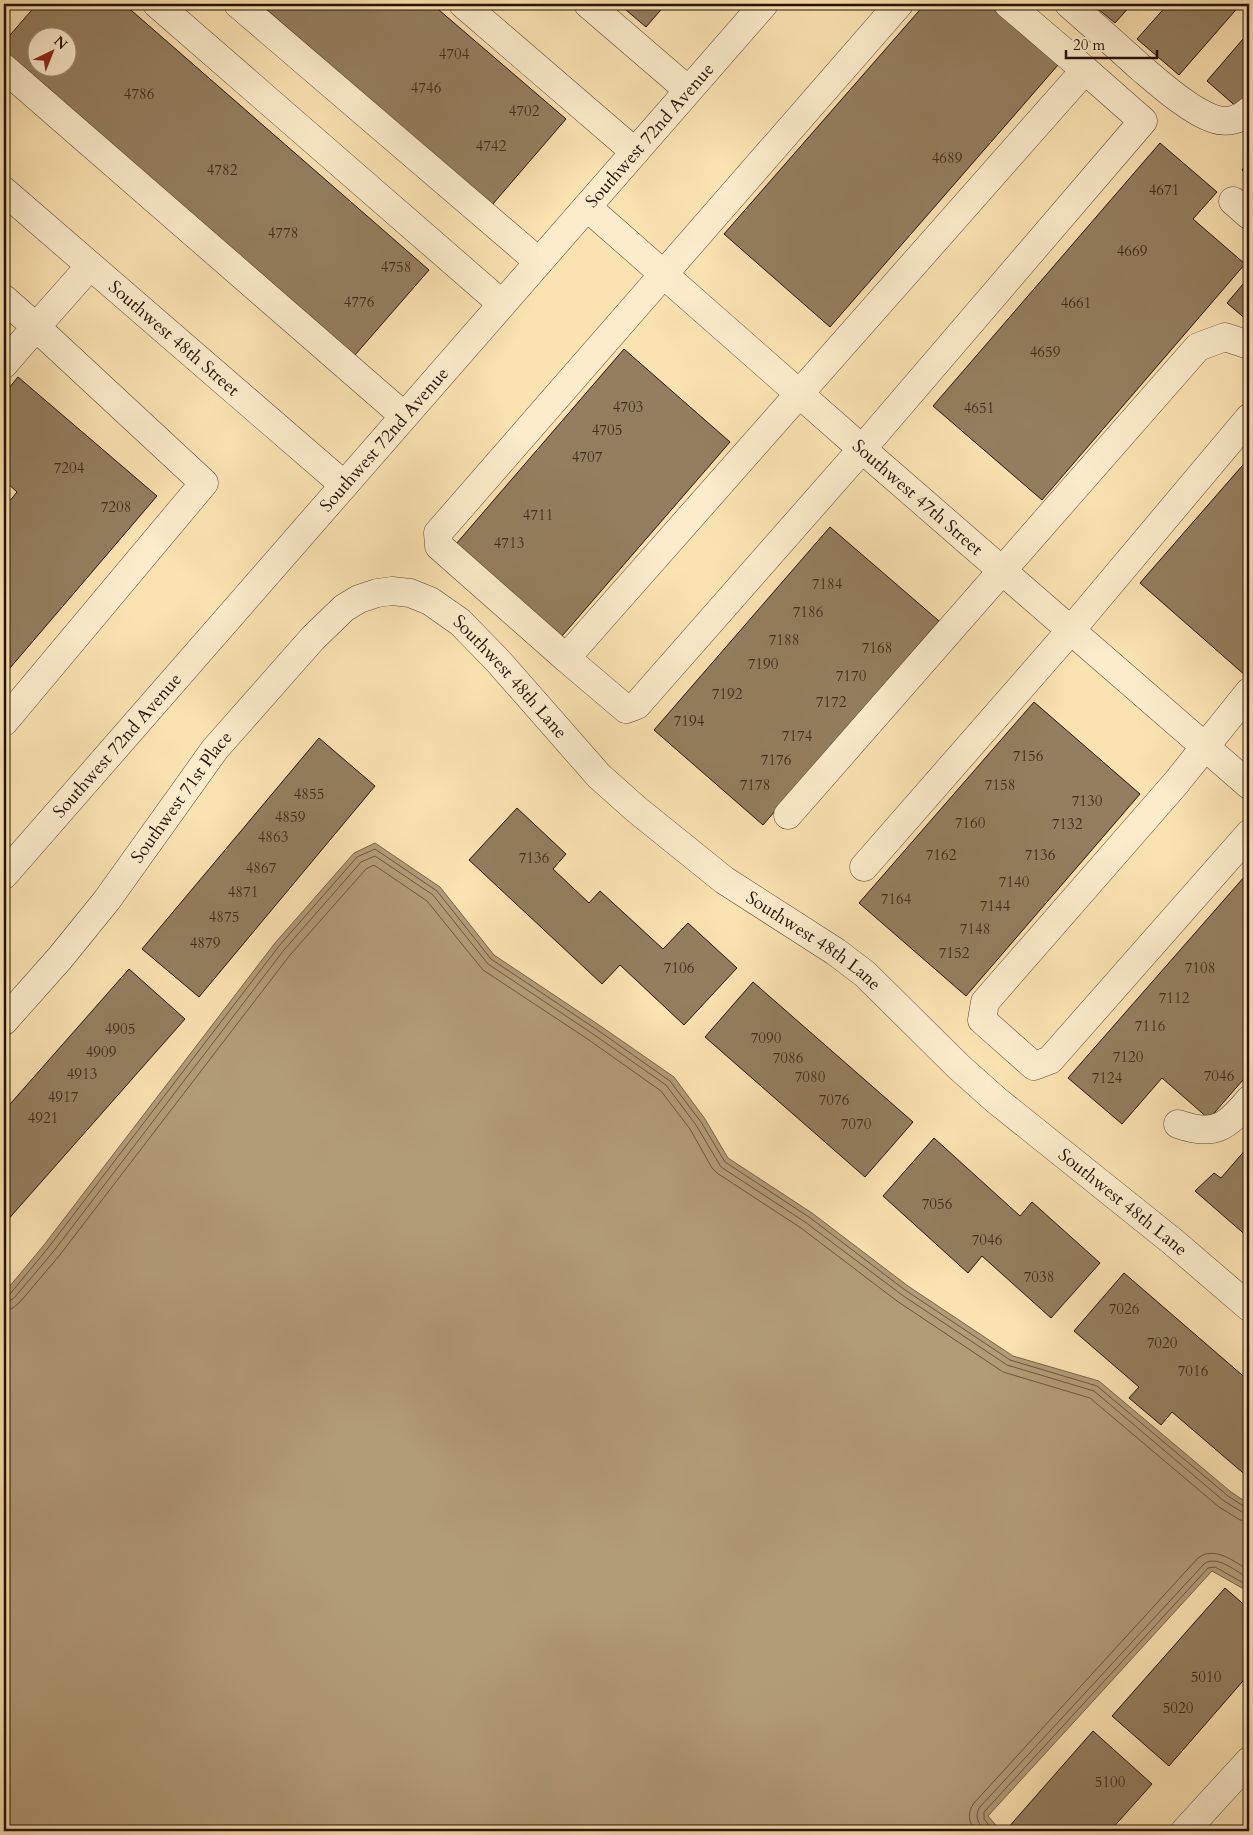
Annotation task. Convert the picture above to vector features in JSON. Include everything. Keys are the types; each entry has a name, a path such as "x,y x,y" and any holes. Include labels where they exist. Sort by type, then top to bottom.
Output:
{"street":[{"path":"157,4 502,304"},
{"path":"238,4 539,262"},
{"path":"463,4 635,152"},
{"path":"588,4 688,90"},
{"name":"Southwest 72nd Avenue","path":"4,875 764,4"},
{"path":"899,4 438,533 439,546 626,709 637,706 862,450 1143,121 1008,4"},
{"path":"1069,4 1168,91 1193,108 1214,119 1230,121 1242,118 1249,111"},
{"path":"4,68 404,416"},
{"path":"566,658 1085,70"},
{"name":"Southwest 48th Street","path":"4,191 344,485"},
{"name":"Southwest 47th Street","path":"587,207 862,450 1249,785"},
{"path":"4,364 90,266"},
{"path":"4,300 36,327 204,483 4,722"},
{"path":"788,815 1198,347 1225,337 1249,345"},
{"path":"864,867 1071,630 1249,418"},
{"name":"Southwest 48th Lane","path":"377,593 392,591 410,593 430,601 460,622 498,661 593,769 636,809 724,880 836,952 865,974 960,1068 996,1100 1172,1241 1249,1307"},
{"name":"Southwest 71st Place","path":"4,1021 54,965 97,912 221,741 327,623 344,608 359,599 377,593"},
{"path":"1249,692 1176,783 985,1002 982,1020 1034,1066 1050,1060 1249,834"},
{"path":"1178,1124 1193,1129 1208,1130 1222,1126 1233,1120 1249,1100"},
{"path":"1185,1831 1249,1761"}],"water":[{"path":"375,843 440,887 494,955 674,1077 705,1119 728,1158 812,1213 908,1286 1013,1356 1099,1381 1231,1492 1249,1504 1249,1592 1212,1571 988,1816 1001,1831 4,1831 4,1293 44,1245 275,943 354,853"}],"building":[{"path":"37,4 124,4 429,270 355,355 36,78 78,78 78,28 28,28 28,71 4,50 4,42"},
{"path":"260,4 432,4 566,119 492,205"},
{"path":"619,4 666,4 646,27"},
{"path":"925,4 988,4 1058,65 830,327 724,234"},
{"path":"1092,4 1132,4 1115,23"},
{"path":"1168,4 1241,4 1179,75 1137,39"},
{"path":"1249,32 1249,97 1239,109 1207,81"},
{"path":"1160,143 1217,192 1193,219 1245,264 1042,500 933,406"},
{"path":"1249,161 1249,176 1242,170"},
{"path":"1249,277 1249,322 1227,303"},
{"path":"624,349 730,442 556,643 450,551"},
{"path":"18,377 157,496 4,675 4,508 17,492 4,480 4,394"},
{"path":"1249,458 1249,672 1246,676 1140,583"},
{"path":"830,527 939,621 763,825 654,730"},
{"path":"1034,702 1140,794 966,996 859,903"},
{"path":"319,738 375,786 199,997 142,949"},
{"path":"517,808 566,854 553,869 589,903 600,891 663,949 688,923 737,968 684,1025 620,965 602,984 469,860"},
{"path":"1245,876 1249,881 1249,1073 1209,1119 1162,1078 1122,1124 1068,1078"},
{"path":"129,969 185,1019 5,1223 4,1111"},
{"path":"753,982 913,1122 865,1177 705,1037"},
{"path":"934,1138 1020,1216 1032,1202 1100,1263 1051,1318 982,1256 968,1273 883,1196"},
{"path":"1247,1148 1249,1150 1249,1238 1195,1191 1214,1173 1221,1178"},
{"path":"1124,1273 1249,1381 1249,1478 1172,1412 1161,1425 1129,1398 1139,1387 1074,1331"},
{"path":"1225,1588 1249,1609 1249,1674 1169,1766 1112,1716"},
{"path":"1093,1731 1152,1784 1110,1831 1010,1831 1007,1829"}]}
